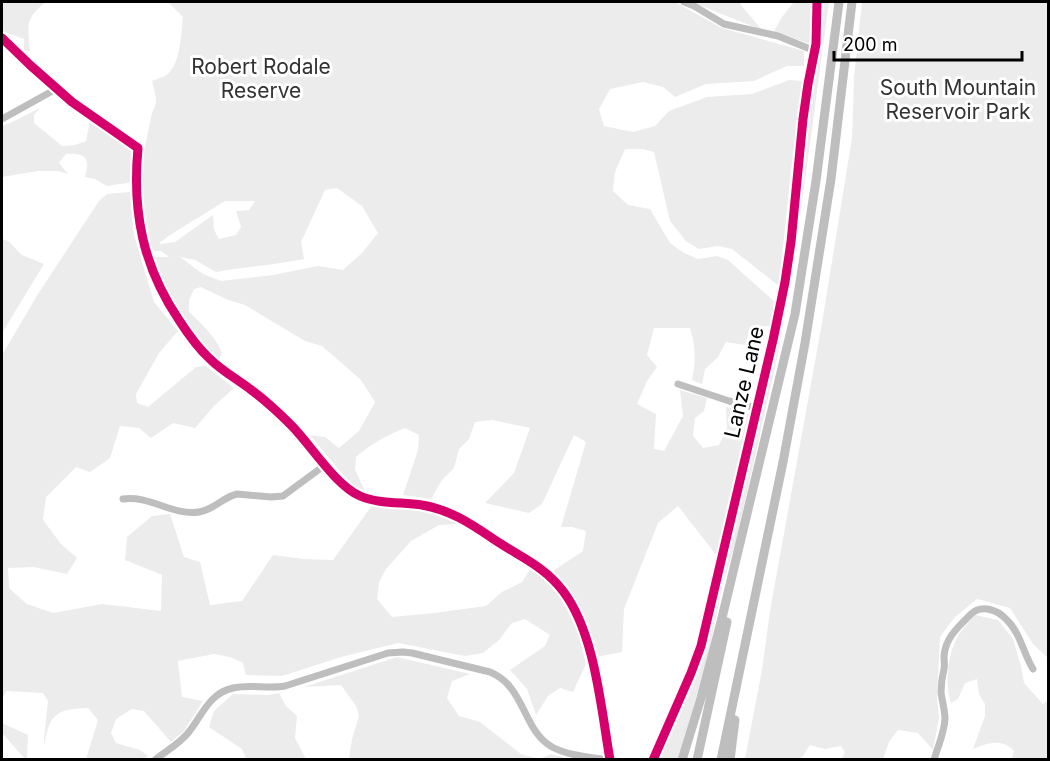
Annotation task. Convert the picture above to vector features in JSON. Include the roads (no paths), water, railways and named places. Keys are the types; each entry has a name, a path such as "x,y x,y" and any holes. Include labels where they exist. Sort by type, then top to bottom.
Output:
{"highway":[{"path":"682,759 701,698 797,303 816,181 839,2"},
{"path":"730,759 741,678 768,548 805,343 831,179 852,2"},
{"path":"697,759 767,432"},
{"path":"721,759 783,462"}],"street":[{"path":"684,2 724,24 778,36 815,51"},
{"name":"Lanze Lane","path":"653,759 701,646 773,340 791,242 803,119 817,34 817,2"},
{"path":"2,38 82,111 138,148 136,192 139,224 149,263 158,285 184,327 212,361 267,402 349,490 363,498 422,505 460,518 532,562 552,578 574,610 587,645 596,682 609,759 564,752 546,743 537,733 509,684 497,675 403,652 387,653 285,686 241,687 226,690 211,700 181,740 155,759"},
{"path":"2,119 56,89"},
{"path":"678,384 757,408"},
{"path":"123,499 134,498 182,512 200,512 215,507 237,494 283,496 326,465"},
{"path":"934,759 945,720 941,687 948,640 975,611 986,609 1006,618 1021,640 1033,669"}],"park label":[{"name":"Robert Rodale Reserve","path":"261,78"},
{"name":"South Mountain Reservoir Park","path":"958,99"}]}
